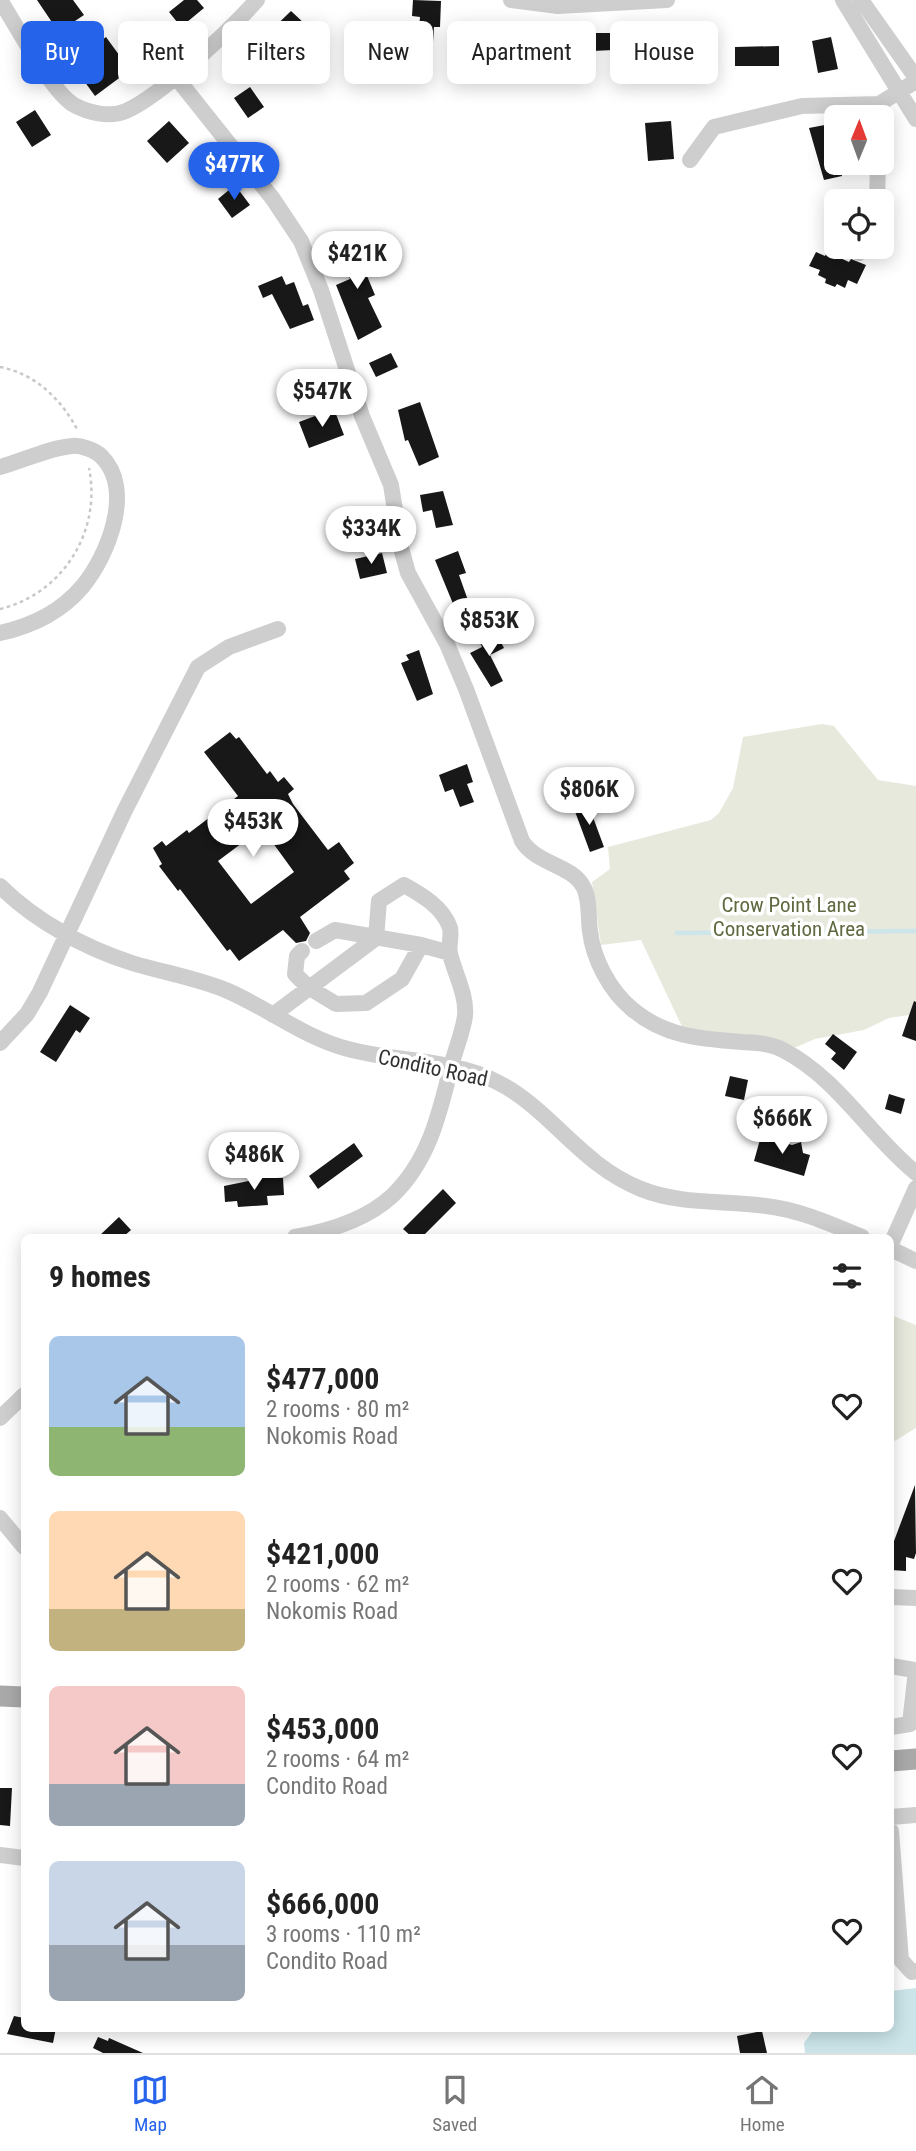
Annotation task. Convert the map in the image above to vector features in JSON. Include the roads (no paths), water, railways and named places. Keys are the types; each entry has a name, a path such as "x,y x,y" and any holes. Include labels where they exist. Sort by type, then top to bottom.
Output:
{"main road":[{"path":"0,1696 21,1697"},
{"path":"894,1761 916,1759"}],"street":[{"path":"0,0 59,91 73,104 97,113 126,111 164,84"},
{"path":"208,45 257,0"},
{"path":"511,0 557,6 667,0"},
{"path":"843,0 916,119"},
{"path":"861,0 916,79 884,105"},
{"path":"181,84 273,199 301,241 326,303 362,416 391,485 401,548 408,573 447,643 522,841 534,856 570,873 584,887 593,946 612,986 632,1009 669,1032 688,1037 763,1044 787,1052 840,1093 887,1148 916,1173"},
{"path":"690,160 714,127 802,106 824,107"},
{"path":"0,467 73,445 97,453 112,467 116,489 112,532 103,557 81,588 56,611 28,627 0,633"},
{"path":"0,1043 27,1014 68,934 125,810 198,667 229,647 278,629"},
{"path":"309,1234 338,1228 367,1214 391,1197 411,1174 427,1148 443,1105 465,1015 459,977 450,953 450,928 431,900 404,885 379,901 376,939"},
{"name":"Condito Road","path":"0,886 13,899 97,950 134,963 204,981 319,1039 347,1049 451,1069 496,1081 517,1094 605,1171 640,1189 673,1199 767,1206 799,1212 854,1234"},
{"path":"421,945 402,979 366,1003 336,1004 308,987 295,974 297,956 335,930 421,945 450,953"},
{"path":"274,1015 308,987 376,939"},
{"path":"894,1240 916,1188"},
{"path":"894,1249 916,1261"},
{"path":"0,1418 21,1398"},
{"path":"0,1518 21,1544"},
{"path":"894,1597 916,1598"},
{"path":"894,1666 915,1670 910,1724 894,1727"},
{"path":"894,1817 916,1815"},
{"path":"0,1855 21,1858"},
{"path":"894,1870 901,1960 912,1972 916,1971"}],"water":[{"path":"916,1988 916,2053 805,2053 804,2043 812,2032 894,2032 894,1991"}],"waterway":[{"path":"677,933 916,931"}],"park label":[{"name":"Crow Point Lane Conservation Area","path":"789,917"}]}
